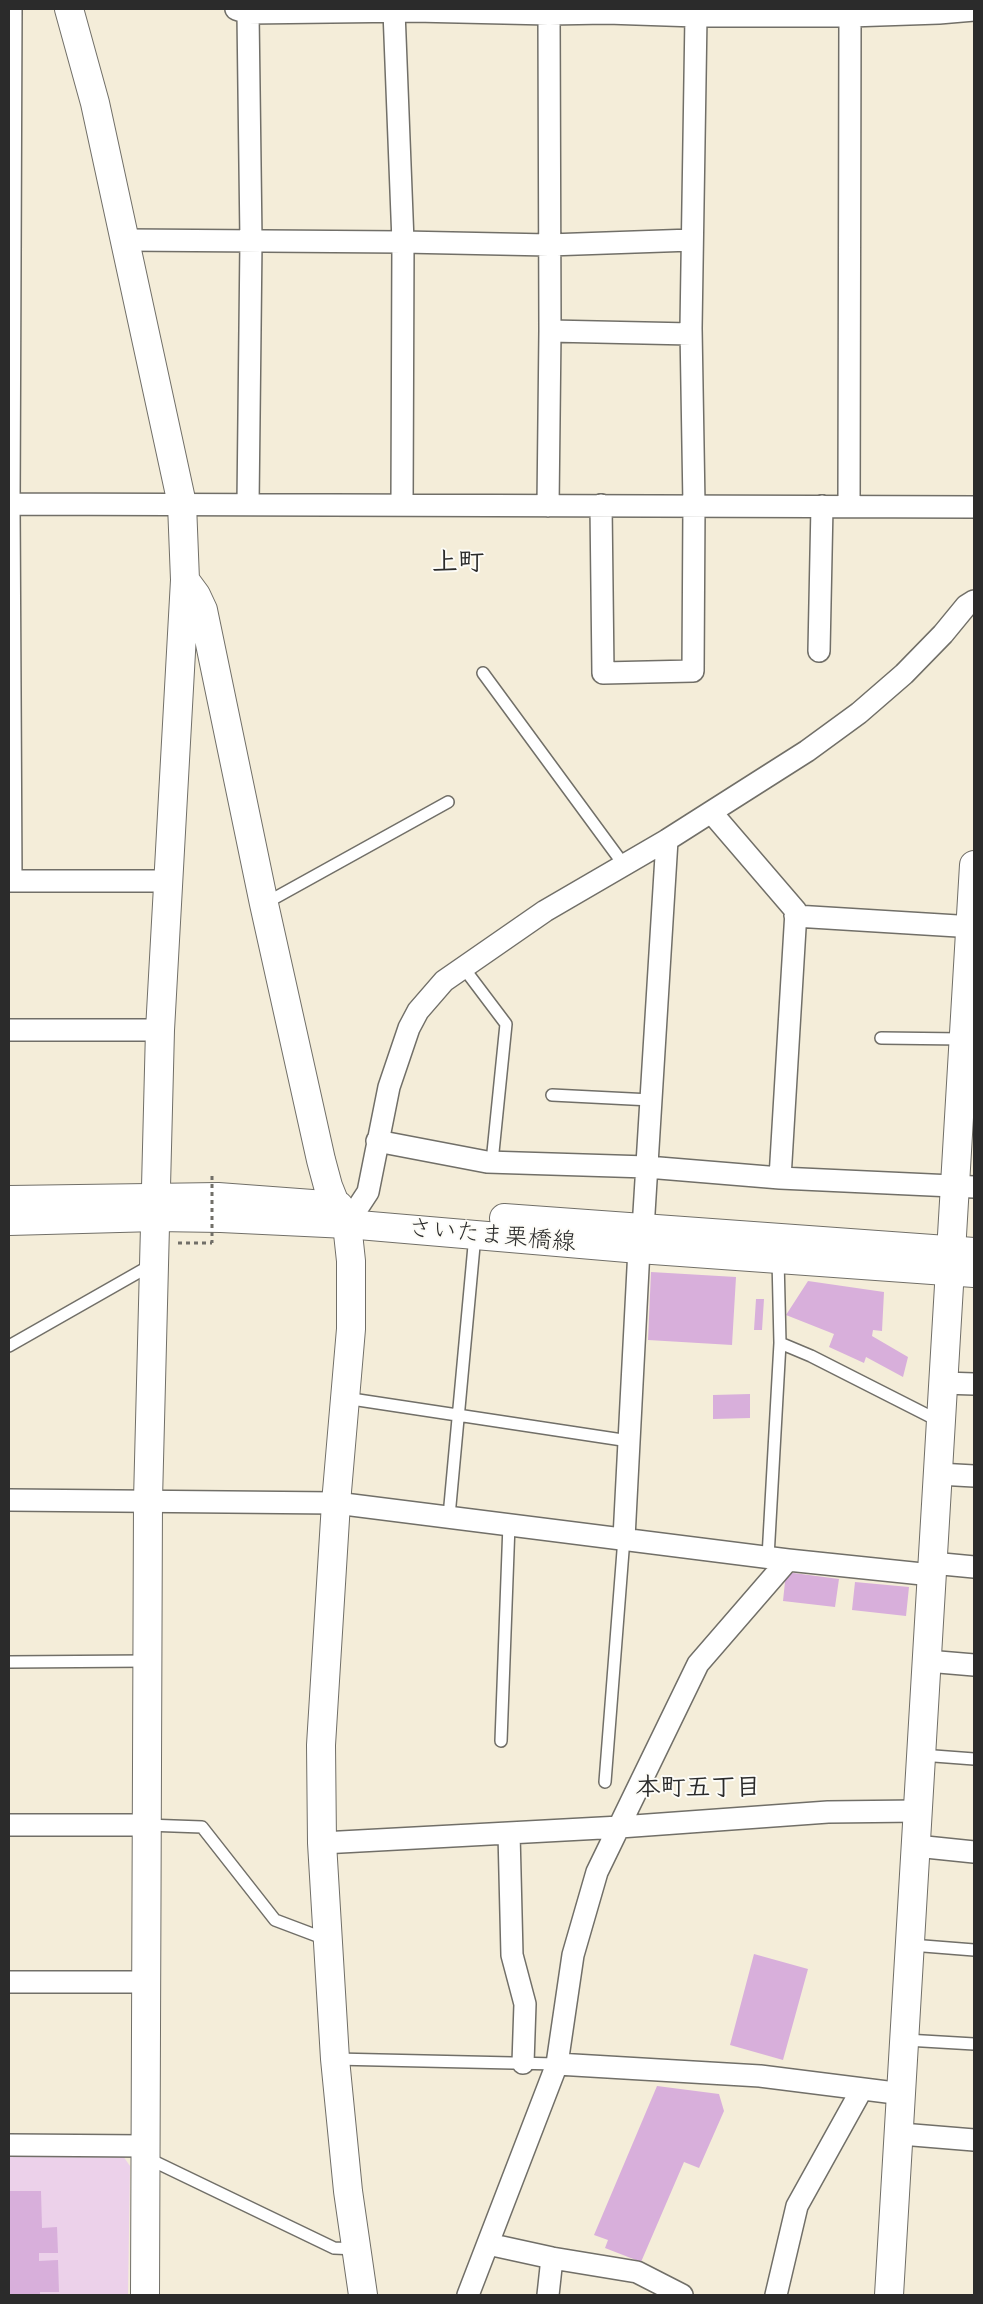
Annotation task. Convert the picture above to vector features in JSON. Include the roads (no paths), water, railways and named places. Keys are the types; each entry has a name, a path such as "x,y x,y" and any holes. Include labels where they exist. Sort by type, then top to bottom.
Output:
{"street":[{"path":"69,9 95,103 182,504 184,580 160,1030 157,1207 148,1500 144,2295"},
{"path":"248,504 252,241 242,11 407,10 549,14 696,12 850,16 939,14 974,10"},
{"path":"402,504 403,242 407,10"},
{"path":"10,11 10,881 168,881"},
{"path":"601,505 603,673 693,671 694,505 691,334 696,12"},
{"path":"548,506 550,332 549,14"},
{"path":"849,506 850,16"},
{"path":"125,240 549,245 692,240"},
{"path":"550,332 691,334"},
{"path":"9,504 974,507"},
{"path":"819,651 822,506"},
{"path":"184,580 196,595 203,610 264,904 321,1160 328,1186 347,1213 351,1261 351,1328 336,1503 321,1745 322,1843 335,2059 348,2191 363,2295"},
{"path":"347,1213 368,1192 389,1087 409,1028 418,1011 444,981 545,911 667,840 807,751 859,713 904,674 943,634 966,606 974,600"},
{"path":"712,812 796,911 780,1178"},
{"path":"624,1538 667,840"},
{"path":"890,2295 943,1383 962,1262 964,1186 963,1039 972,927 974,865"},
{"path":"795,916 972,927"},
{"path":"9,1030 160,1030"},
{"path":"378,1141 492,1162 647,1167 780,1178 964,1186"},
{"name":"さいたま栗橋線","path":"9,1200 157,1207 221,1218 347,1213 641,1239 962,1262"},
{"name":"さいたま栗橋線","path":"9,1222 157,1207"},
{"name":"さいたま栗橋線","path":"347,1213 475,1235 641,1239 778,1259 962,1262"},
{"path":"943,1383 974,1384"},
{"path":"938,1474 974,1476"},
{"path":"9,1500 336,1503 778,1559 932,1569 974,1567"},
{"path":"468,2295 557,2064 572,1956 597,1872 698,1664 778,1559"},
{"path":"927,1661 974,1665"},
{"path":"322,1843 620,1827 828,1812 918,1811"},
{"path":"9,1824 146,1825"},
{"path":"509,1833 512,1955 525,2004 523,2063"},
{"path":"916,1846 974,1852"},
{"path":"9,1982 146,1982"},
{"path":"557,2064 760,2076 903,2094"},
{"path":"776,2295 797,2206 862,2089"},
{"path":"900,2134 974,2140"},
{"path":"9,2145 145,2151"},
{"path":"488,2244 552,2258 637,2272 682,2295"},
{"path":"548,2295 552,2258"}],"lane":[{"path":"483,673 624,865"},
{"path":"264,904 448,802"},
{"path":"463,967 506,1024 492,1162"},
{"path":"881,1038 963,1039"},
{"path":"552,1095 651,1100"},
{"path":"449,1516 475,1235"},
{"path":"778,1259 780,1343 778,1559"},
{"path":"9,1346 154,1263"},
{"path":"780,1343 811,1356 941,1422"},
{"path":"345,1398 629,1441"},
{"path":"501,1741 509,1524"},
{"path":"605,1782 624,1538"},
{"path":"9,1662 147,1661"},
{"path":"921,1755 974,1759"},
{"path":"146,1825 202,1827 275,1920 328,1940"},
{"path":"910,1945 974,1950"},
{"path":"906,2040 974,2044"},
{"path":"335,2059 557,2064"},
{"path":"145,2151 334,2248 356,2249"}],"district":[{"name":"上町","path":"458,563"},
{"name":"本町五丁目","path":"698,1788"}]}
